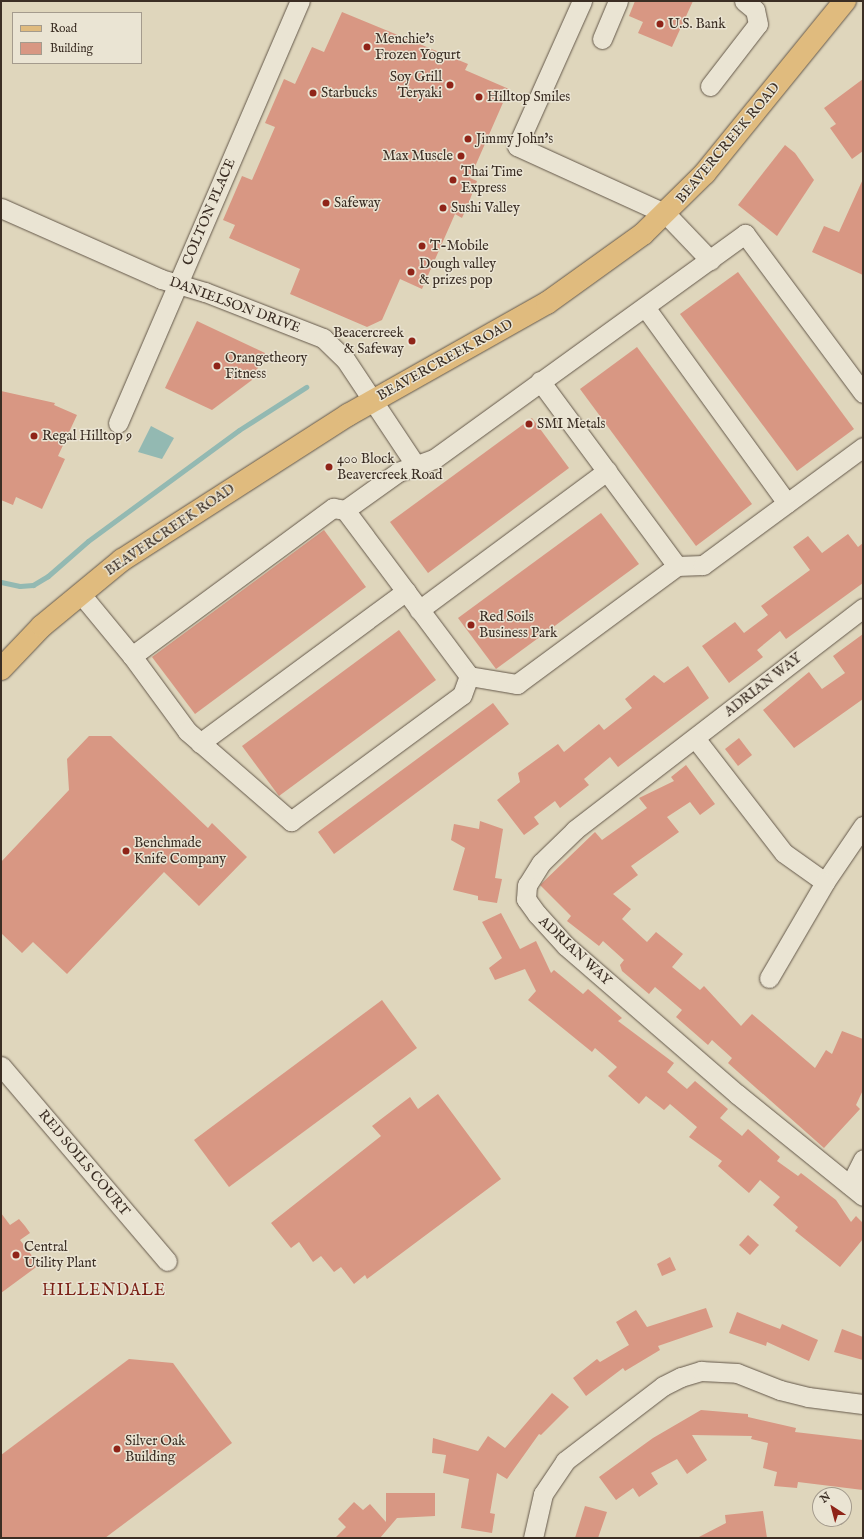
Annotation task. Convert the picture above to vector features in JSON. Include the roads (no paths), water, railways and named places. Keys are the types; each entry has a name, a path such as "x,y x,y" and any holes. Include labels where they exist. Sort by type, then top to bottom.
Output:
{"main road":[{"name":"BEAVERCREEK ROAD","path":"1,669 80,593 172,526 374,400 547,303 615,256 666,214 705,173 845,1"},
{"path":"856,1 863,4"}],"street":[{"name":"COLTON PLACE","path":"118,423 300,1"},
{"path":"582,1 517,146 666,214 710,260"},
{"path":"602,39 618,1"},
{"path":"710,86 758,24 755,10 744,1"},
{"name":"DANIELSON DRIVE","path":"1,208 178,284 323,338 345,359 374,400 416,466"},
{"path":"345,510 398,472 434,459 745,234 863,393"},
{"path":"645,307 787,503"},
{"path":"540,381 677,566"},
{"path":"132,656 333,508 345,510 469,676 517,684 677,566 703,565 863,447"},
{"path":"419,610 607,471"},
{"path":"200,743 406,591"},
{"path":"80,593 132,656 187,731 291,821 462,695 469,676"},
{"name":"ADRIAN WAY","path":"857,1191 736,1094 578,956 537,914 526,899 527,884 541,863 575,830 863,608"},
{"path":"695,738 784,853 825,882"},
{"path":"769,978 825,882 863,826"},
{"name":"RED SOILS COURT","path":"1,1066 167,1261"},
{"path":"857,1191 863,1158"},
{"path":"533,1538 543,1494 565,1460 663,1386 681,1377 700,1371 737,1373 780,1390 808,1398 863,1404"}],"water":[{"path":"151,426 174,438 162,459 138,452"}],"waterway":[{"path":"1,582 20,586 33,585 48,576 88,541 239,430 306,387"}],"place":[{"name":"U.S. Bank","path":"660,24"},
{"name":"Menchie's Frozen Yogurt","path":"367,47"},
{"name":"Soy Grill Teryaki","path":"450,85"},
{"name":"Starbucks","path":"313,93"},
{"name":"Hilltop Smiles","path":"479,97"},
{"name":"Jimmy John's","path":"468,139"},
{"name":"Max Muscle","path":"461,156"},
{"name":"Thai Time Express","path":"453,180"},
{"name":"Safeway","path":"326,203"},
{"name":"Sushi Valley","path":"443,208"},
{"name":"T-Mobile","path":"422,246"},
{"name":"Dough valley & prizes pop","path":"411,272"},
{"name":"Beacercreek & Safeway","path":"412,341"},
{"name":"Orangetheory Fitness","path":"217,366"},
{"name":"SMI Metals","path":"529,424"},
{"name":"Regal Hilltop 9","path":"34,436"},
{"name":"400 Block Beavercreek Road","path":"329,467"},
{"name":"Red Soils Business Park","path":"471,625"},
{"name":"Benchmade Knife Company","path":"126,851"},
{"name":"Central Utility Plant","path":"16,1255"},
{"name":"Silver Oak Building","path":"117,1449"}],"district":[{"name":"HILLENDALE","path":"104,1291"}]}
